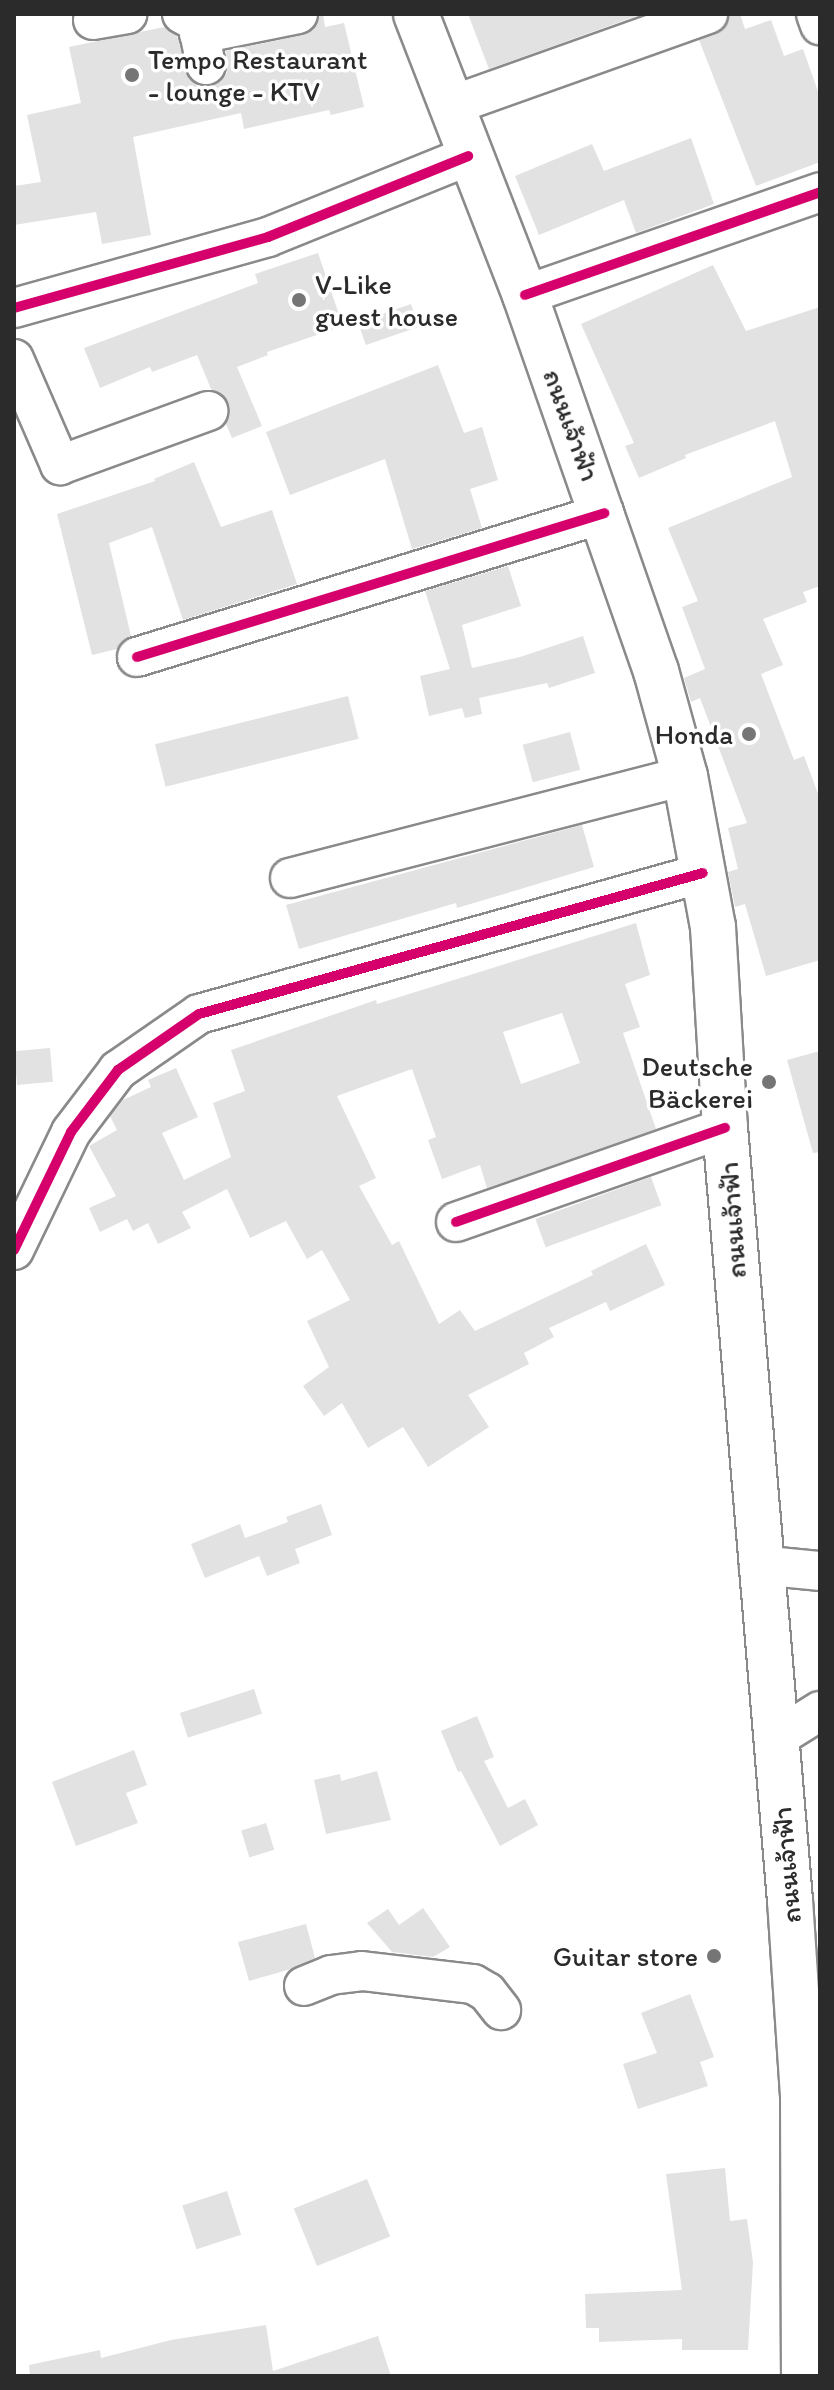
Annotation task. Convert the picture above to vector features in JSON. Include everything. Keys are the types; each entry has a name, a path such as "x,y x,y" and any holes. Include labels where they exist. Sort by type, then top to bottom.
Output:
{"main road":[{"name":"ถนนเจ้าฟ้า","path":"416,14 468,156 525,295 604,513 656,671 685,776 713,927 725,1128 803,2097 804,2376"}],"street":[{"path":"196,38 298,14"},
{"path":"450,106 708,14"},
{"path":"816,14 820,25"},
{"path":"14,308 268,237 468,156"},
{"path":"525,295 820,192"},
{"path":"14,359 60,465 208,411"},
{"path":"137,657 604,513"},
{"path":"290,878 685,776"},
{"path":"14,1250 71,1132 118,1070 199,1014 703,873"},
{"path":"456,1222 725,1128"},
{"path":"759,1565 820,1571"},
{"path":"775,1739 820,1711"},
{"path":"304,1986 331,1975 362,1971 473,1984 487,1992 501,2010"}],"building":[{"path":"319,14 323,14 325,27 344,23 364,107 331,115 329,110 244,129 241,113 133,137 151,235 102,244 96,212 14,225 14,186 41,182 27,115 81,103 69,47 164,27 177,36 189,79 198,86 210,87 220,82 227,73 226,51 303,35 313,30"},
{"path":"468,14 642,14 489,69"},
{"path":"729,14 740,14 745,29 771,20 784,56 803,49 820,97 820,162 756,186 699,40 724,29"},
{"path":"691,138 714,204 636,233 624,200 539,235 515,176 592,144 604,171"},
{"path":"318,253 343,326 267,352 268,355 237,367 262,426 232,438 226,424 228,403 221,394 211,389 197,355 152,372 150,367 100,388 84,348 258,283 255,274"},
{"path":"713,265 746,331 820,307 820,586 803,592 807,602 763,619 783,665 761,674 794,760 804,756 820,799 820,960 766,976 745,904 735,907 728,872 738,869 728,828 747,823 700,698 691,702 684,678 705,669 682,607 698,601 668,528 792,477 775,421 685,455 686,458 639,478 625,446 634,443 581,324"},
{"path":"411,304 419,327 366,345 358,322"},
{"path":"438,365 464,433 482,427 498,480 470,489 482,528 412,549 385,459 290,495 266,432"},
{"path":"194,462 221,527 272,510 297,584 183,620 152,527 109,543 131,636 117,649 92,655 57,514 155,481"},
{"path":"508,566 521,606 462,625 472,668 520,657 583,636 595,673 549,688 547,683 479,698 482,714 465,718 462,708 429,716 420,676 450,669 425,591"},
{"path":"348,696 359,739 166,787 155,744"},
{"path":"570,732 580,770 533,782 523,745"},
{"path":"582,825 594,867 457,908 456,903 299,949 286,905"},
{"path":"636,923 650,975 625,984 640,1027 623,1033 656,1129 487,1188 480,1165 442,1179 428,1140 436,1137 412,1069 337,1096 376,1178 359,1186 392,1245 399,1241 439,1324 460,1310 475,1331 593,1275 591,1271 646,1244 665,1285 610,1311 606,1302 549,1328 554,1337 524,1353 529,1364 468,1395 489,1427 428,1467 403,1427 368,1448 342,1403 324,1416 303,1386 329,1367 307,1321 350,1300 322,1250 307,1259 286,1221 250,1238 227,1189 182,1212 191,1228 158,1244 148,1223 133,1231 127,1219 100,1232 89,1208 116,1196 89,1146 117,1130 110,1116 123,1100 151,1087 148,1080 176,1068 198,1117 162,1133 184,1180 231,1157 213,1103 245,1091 231,1050 376,1000 377,1004","holes":["562,1013 580,1063 521,1084 503,1032"]},
{"path":"50,1048 53,1082 17,1085 14,1051"},
{"path":"820,1051 820,1152 813,1153 787,1060"},
{"path":"651,1177 661,1205 546,1247 535,1219"},
{"path":"321,1504 332,1535 295,1549 300,1563 267,1576 259,1556 205,1578 191,1544 240,1524 245,1538 288,1522 286,1517"},
{"path":"254,1689 262,1714 188,1738 180,1713"},
{"path":"477,1716 494,1757 484,1761 508,1808 525,1799 538,1825 500,1846 461,1771 458,1772 441,1731"},
{"path":"134,1750 147,1785 126,1793 138,1823 76,1846 52,1782"},
{"path":"377,1771 391,1820 326,1834 314,1780 340,1774 341,1781"},
{"path":"266,1823 274,1850 249,1857 241,1831"},
{"path":"423,1908 450,1947 433,1957 392,1952 367,1923 388,1909 399,1925"},
{"path":"306,1924 315,1958 291,1969 249,1981 238,1942"},
{"path":"690,1994 714,2057 700,2062 708,2086 638,2109 623,2064 657,2053 641,2013"},
{"path":"725,2168 730,2221 747,2219 753,2262 748,2350 682,2350 682,2339 599,2342 599,2328 586,2328 585,2294 682,2290 666,2174"},
{"path":"367,2179 390,2236 317,2266 294,2209"},
{"path":"227,2191 241,2235 197,2249 182,2206"},
{"path":"266,2325 273,2371 378,2336 391,2376 30,2376 29,2365 100,2350 101,2358 171,2340"}],"cycle path":[{"path":"14,308 268,237 468,156"},
{"path":"525,295 820,192"},
{"path":"137,657 604,513"},
{"path":"14,1250 71,1132 118,1070 199,1014 703,873"},
{"path":"456,1222 725,1128"}],"place":[{"name":"Tempo Restaurant - lounge - KTV","path":"132,75"},
{"name":"V-Like guest house","path":"299,300"},
{"name":"Honda","path":"749,734"},
{"name":"Deutsche Bäckerei","path":"769,1082"},
{"name":"Guitar store","path":"714,1956"}]}
